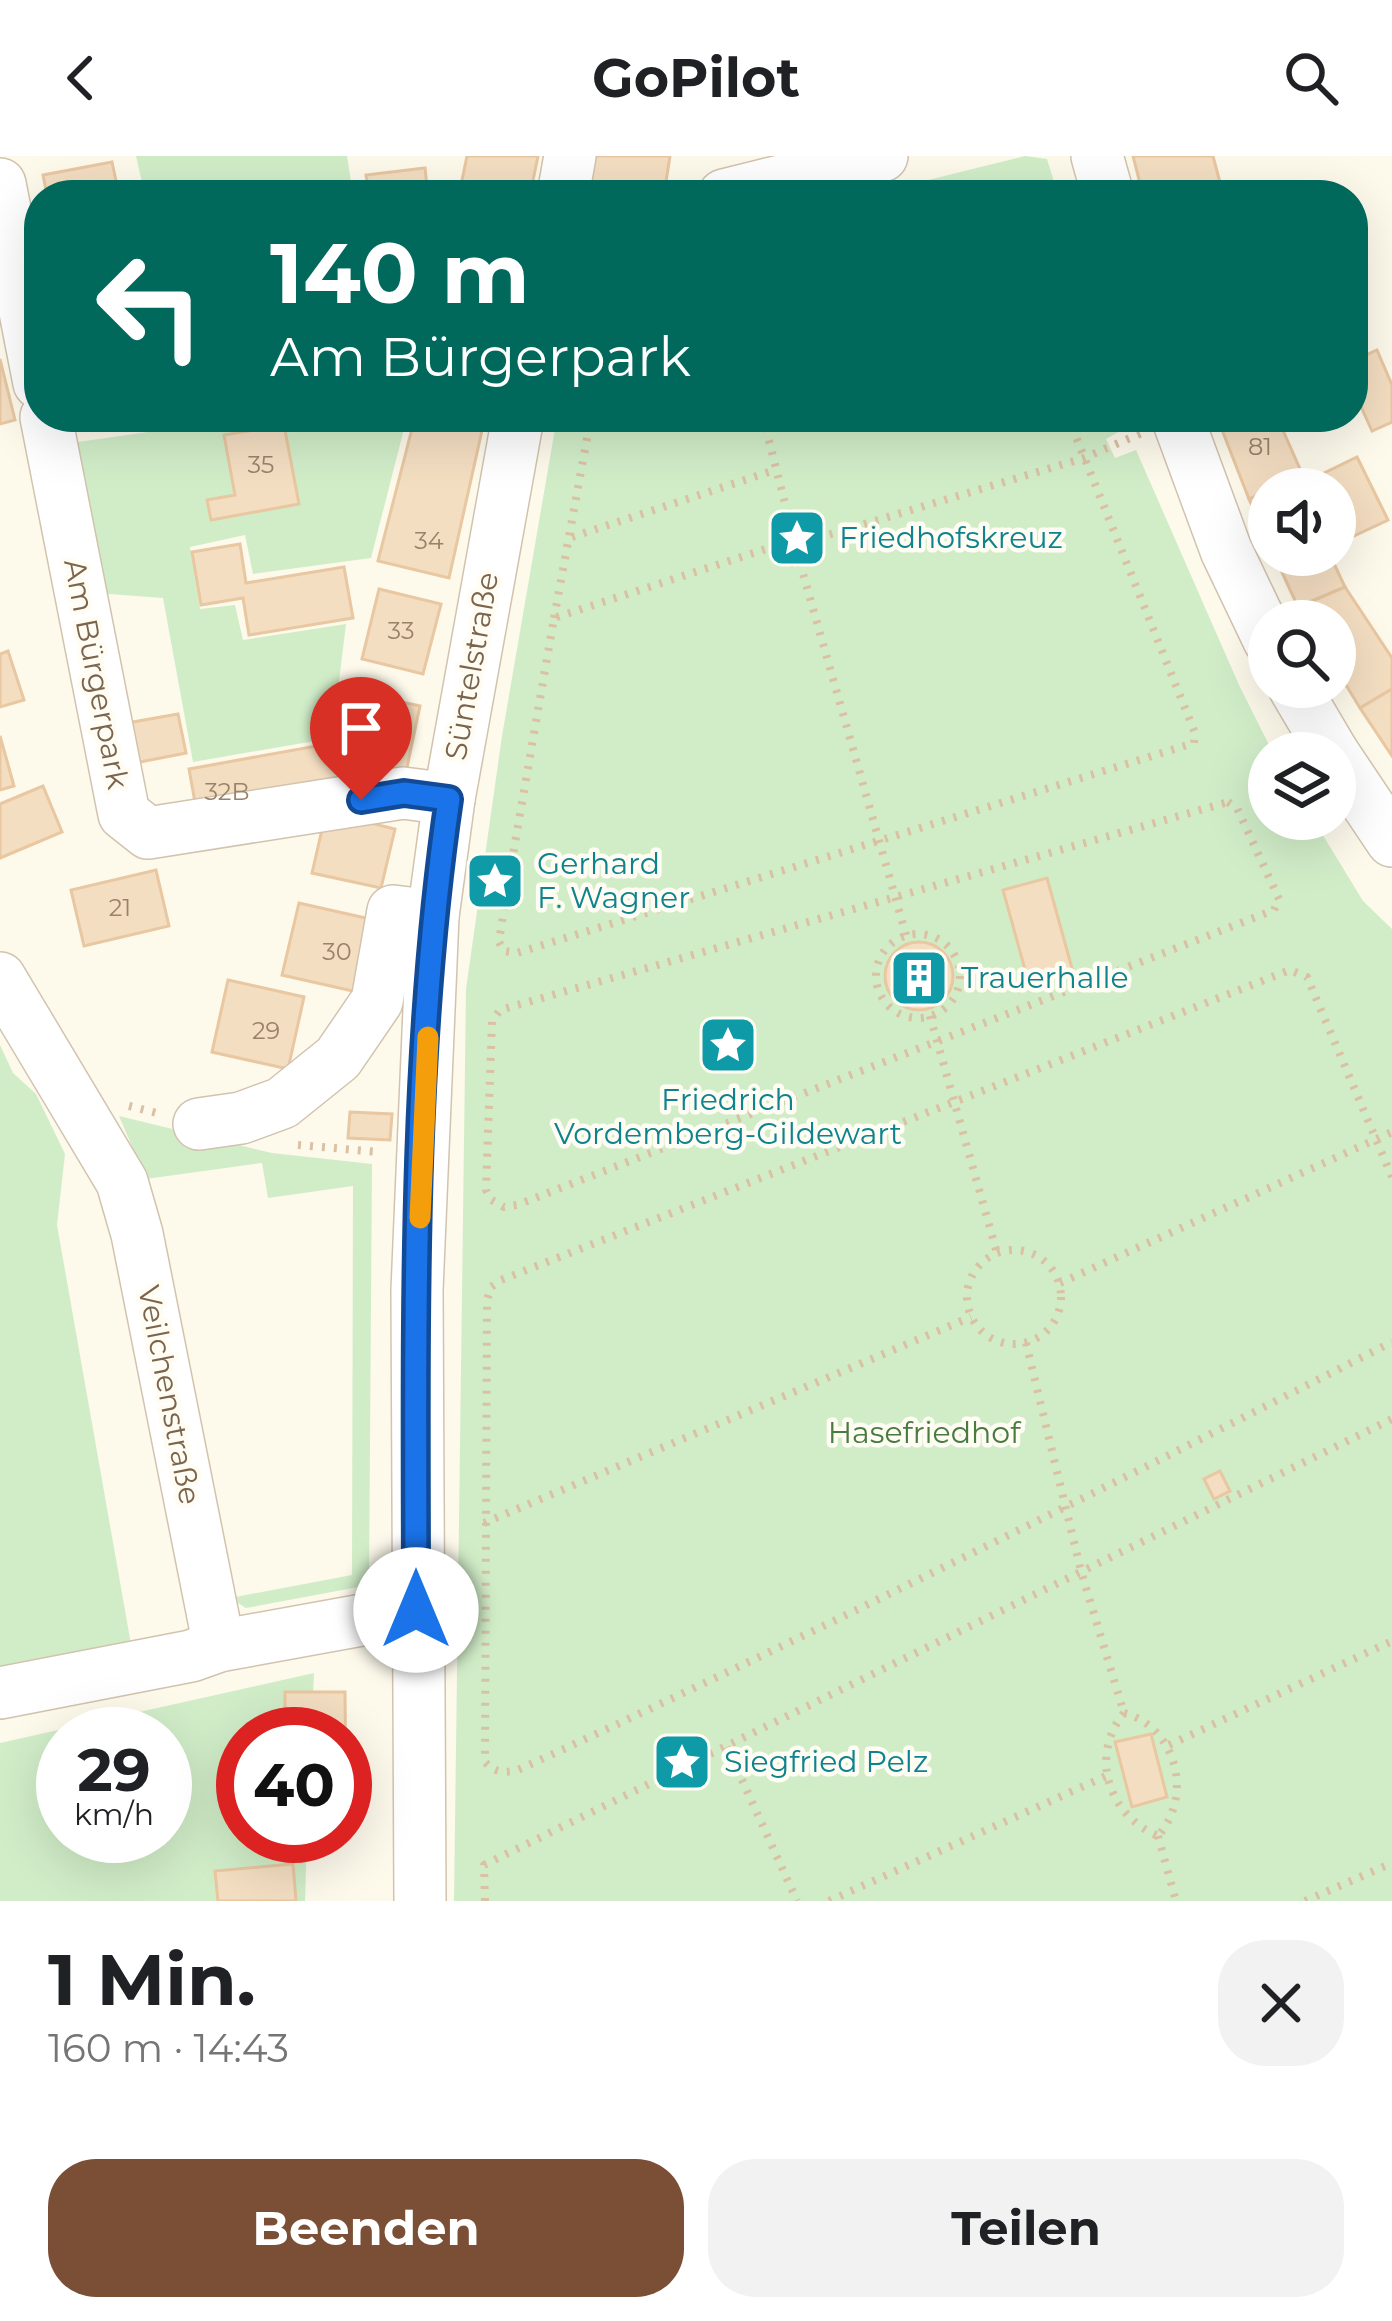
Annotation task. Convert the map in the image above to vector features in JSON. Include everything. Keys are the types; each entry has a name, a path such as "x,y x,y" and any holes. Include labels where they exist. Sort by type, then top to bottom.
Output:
{"street":[{"path":"785,180 882,156"},
{"path":"0,184 24,306"},
{"name":"Am Bürgerpark","path":"49,432 124,814 148,833 404,793 449,799"},
{"name":"Süntelstraße","path":"420,1901 417,1290 452,904 449,799 515,432"},
{"path":"1172,432 1250,600"},
{"path":"1356,787 1392,842"},
{"path":"199,1124 241,1118 282,1103 338,1058 377,1001 393,911 452,904"},
{"name":"Veilchenstraße","path":"0,978 122,1181 137,1234 219,1646"},
{"path":"0,1043 53,1067"},
{"path":"0,1693 416,1610"}],"path":[{"path":"588,432 506,896 499,942 504,951 517,952 1194,743 1195,733 1074,432"},
{"path":"767,432 789,519"},
{"path":"818,538 1084,458 1142,432"},
{"path":"572,537 776,470"},
{"path":"789,519 808,521 818,538 813,554 800,563 783,560 772,547 774,530 789,519"},
{"path":"554,618 772,547"},
{"path":"800,563 906,935"},
{"path":"1228,802 1238,808 1279,899 1274,910 937,1039 517,1205 504,1207 490,1199 492,1021 500,1010 1228,802"},
{"path":"452,904 506,896"},
{"path":"906,935 932,936 955,955 958,990 948,1005 930,1016 900,1014 880,993 876,968 882,955 906,935"},
{"path":"1392,1178 1307,977 1298,970 491,1287 487,1300 484,1523 485,1762 505,1773 626,1720 1065,1508 1392,1342"},
{"path":"930,1016 997,1253"},
{"path":"1060,1283 1392,1132"},
{"path":"1028,1251 1042,1258 1060,1283 1062,1298 1052,1327 1026,1343 1013,1345 988,1337 971,1317 968,1287 984,1261 997,1253 1028,1251"},
{"path":"484,1523 971,1317"},
{"path":"1026,1343 1081,1570 1124,1713 1106,1743 1106,1776 1129,1818 1158,1836 1176,1901"},
{"path":"485,1901 484,1865 1392,1419"},
{"path":"1169,1745 1392,1641"},
{"path":"1124,1713 1152,1725 1169,1745 1177,1775 1174,1806 1168,1825 1158,1836"},
{"path":"727,1747 797,1901"},
{"path":"829,1901 1106,1776"},
{"path":"1305,1901 1392,1864"}],"green space":[{"path":"136,156 347,156 351,180 142,180"},
{"path":"1025,156 1047,159 1053,180 928,180"},
{"path":"148,432 403,432 371,558 253,574 245,535 190,547 200,609 235,605 243,640 346,624 332,738 193,762 163,598 96,593 71,443"},
{"name":"Hasefriedhof","path":"554,432 1118,432 1106,439 1115,458 1136,450 1262,732 1248,732 1248,840 1326,840 1363,901 1392,929 1392,1901 454,1901 466,989 502,736"},
{"path":"0,1045 13,1073 36,1094 65,1154 57,1225 132,1650 0,1673"},
{"path":"119,1116 272,1153 372,1164 369,1585 246,1608 230,1598 352,1575 353,1186 268,1198 262,1163 146,1179"},
{"path":"314,1673 312,1707 216,1707 216,1863 306,1863 305,1901 0,1901 0,1743 36,1735 36,1863 192,1863 192,1707 161,1707"}],"building":[{"path":"467,156 538,156 533,180 462,180"},
{"path":"593,156 670,156 666,180 590,180"},
{"path":"1133,156 1213,156 1219,180 1139,180"},
{"path":"112,162 116,180 44,180 43,175"},
{"path":"425,168 426,180 367,180 366,175"},
{"path":"1377,350 1392,385 1392,422 1372,431 1368,422 1368,354"},
{"path":"0,359 15,420 0,424"},
{"path":"285,432 299,504 211,520 207,500 235,495 224,435"},
{"path":"411,432 482,432 449,578 378,561"},
{"path":"1223,432 1284,432 1300,468 1248,468 1248,496"},
{"path":"1357,457 1388,520 1356,535 1356,468 1335,468"},
{"path":"240,544 246,583 344,567 353,618 249,635 243,598 201,605 192,552"},
{"path":"1284,576 1340,576 1345,587 1314,600 1295,600"},
{"path":"1345,587 1354,600 1314,600"},
{"path":"379,589 441,604 423,674 362,659"},
{"path":"1356,604 1392,658 1392,689 1360,708 1356,701"},
{"path":"8,651 24,700 0,707 0,654"},
{"path":"1392,689 1392,756 1360,708"},
{"path":"355,692 420,706 405,777 340,763"},
{"path":"178,714 186,753 135,763 127,723"},
{"path":"0,736 14,786 0,790"},
{"path":"316,746 340,763 346,792 198,819 189,769"},
{"path":"43,786 62,832 0,858 0,804"},
{"path":"326,812 395,829 381,888 312,873"},
{"path":"156,870 169,926 84,946 71,890"},
{"path":"1047,878 1073,972 1029,984 1003,890"},
{"path":"299,903 374,920 357,992 282,975"},
{"name":"Trauerhalle","path":"919,942 943,952 953,976 943,1000 919,1010 895,1000 885,976 895,952"},
{"path":"228,980 304,997 288,1069 212,1052"},
{"path":"350,1112 392,1114 390,1140 348,1138"},
{"path":"1220,1471 1230,1491 1214,1499 1204,1479"},
{"path":"285,1692 345,1692 345,1707 285,1707"},
{"path":"1151,1734 1167,1797 1132,1807 1115,1742"},
{"path":"293,1864 296,1901 218,1901 215,1871"}],"slow traffic":[{"path":"420,1218 428,1037"}],"place":[{"name":"Friedhofskreuz","path":"797,538"},
{"name":"Gerhard F. Wagner","path":"495,881"},
{"name":"Trauerhalle","path":"919,978"},
{"name":"Friedrich Vordemberg-Gildewart","path":"728,1045"},
{"name":"Siegfried Pelz","path":"682,1762"}],"route":[{"path":"361,800 404,793 449,799 433,916 420,1197 416,1610"}]}
